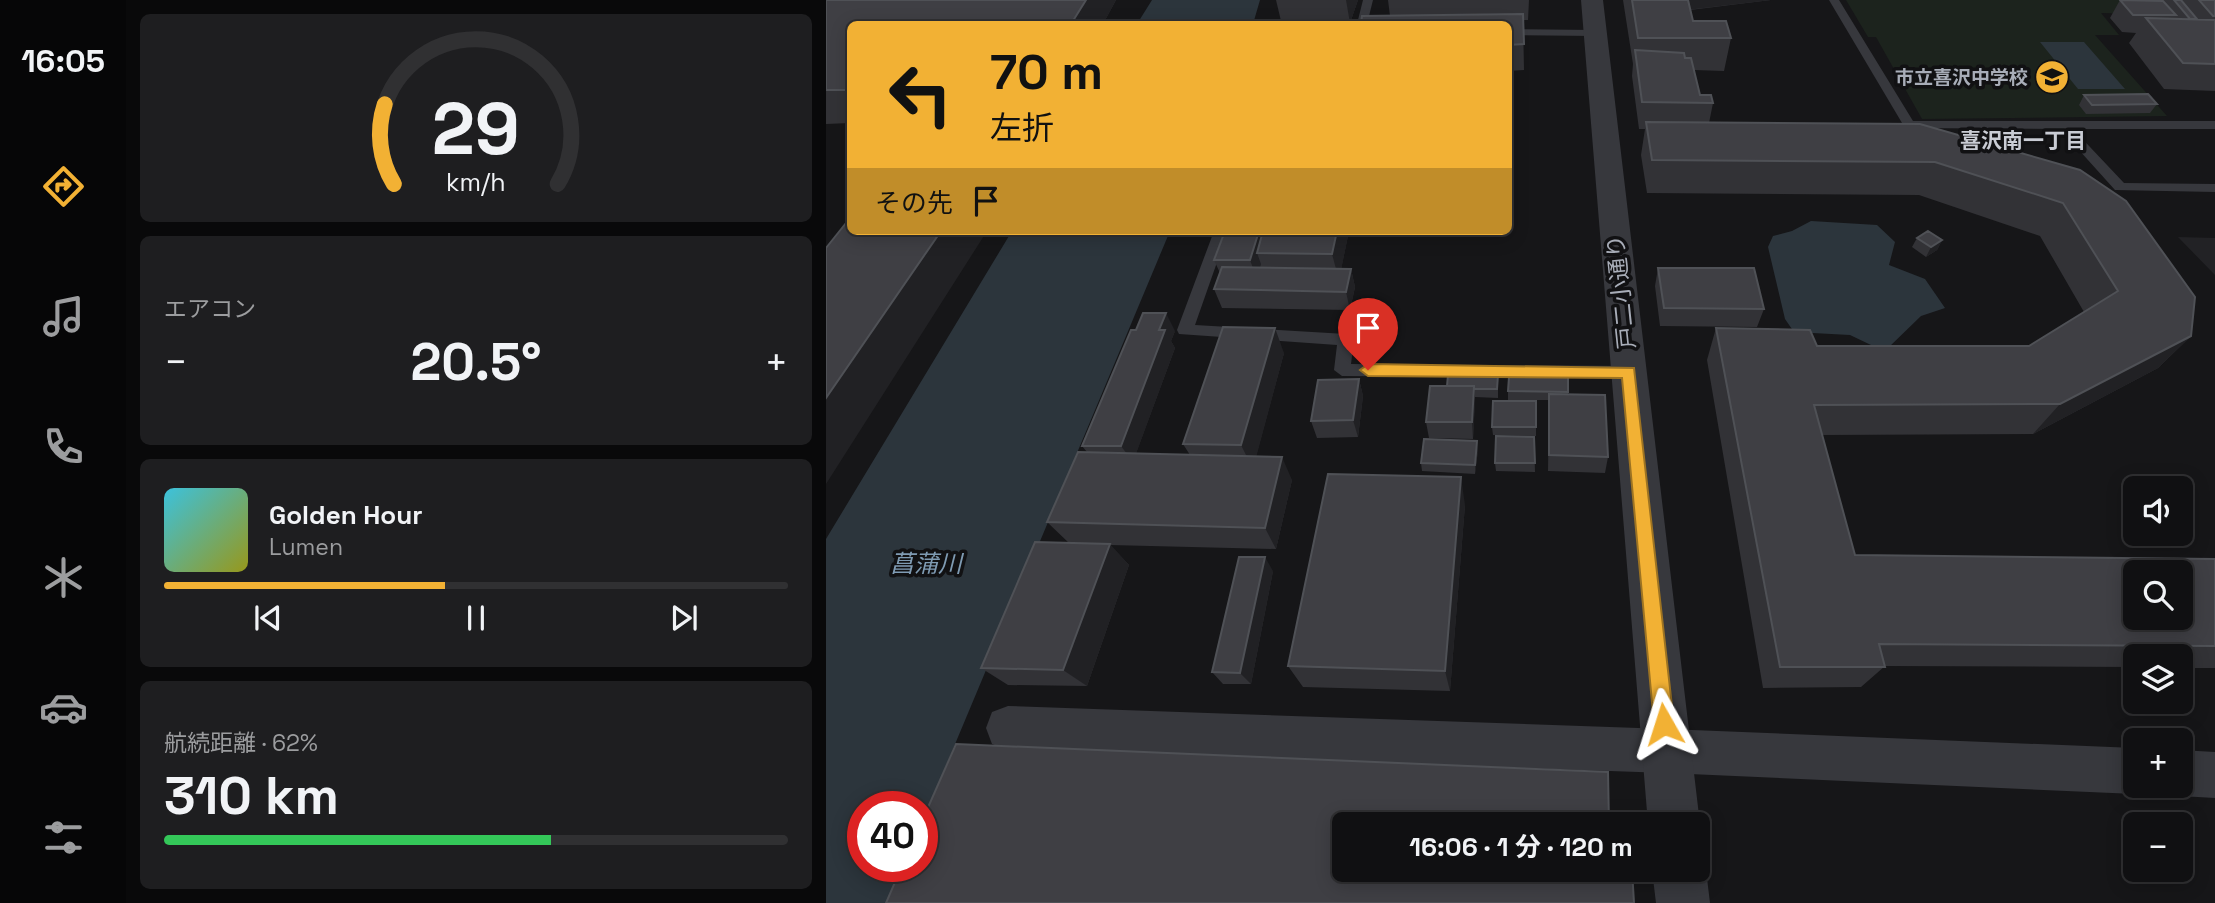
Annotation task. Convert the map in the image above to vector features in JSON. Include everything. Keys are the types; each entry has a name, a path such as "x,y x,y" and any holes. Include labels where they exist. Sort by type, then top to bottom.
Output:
{"street":[{"name":"戸二小通り","path":"1593,17 1673,812"},
{"path":"1008,728 1667,751 2123,770"},
{"path":"2193,774 2215,775"},
{"path":"1680,882 1683,903"}],"lane":[{"path":"1363,21 1368,0"},
{"path":"1834,0 1909,125 2215,125"},
{"path":"1512,31 1593,17"},
{"path":"2063,125 2120,187 2215,188"},
{"path":"1220,235 1185,330 1346,340 1342,370 1629,372"}],"shaded area":[{"name":"市立喜沢中学校","path":"1846,0 2139,0 2151,14 2101,13 2119,35 2095,35 2167,116 1922,119 1876,37 1868,37"},
{"path":"2178,237 2215,238 2215,275"}],"water":[{"path":"1152,0 1260,0 1254,21 1139,21"},
{"path":"2040,42 2084,42 2125,89 2078,89"},
{"path":"1811,221 1877,225 1895,242 1889,265 1925,279 1945,308 1921,316 1889,347 1871,345 1850,335 1794,332 1785,319 1768,247 1773,236 1792,231"},
{"name":"菖蒲川","path":"1010,235 1168,235 935,791 847,791 847,882 897,882 888,903 826,903 826,539"}],"building":[{"path":"826,0 1086,0 1073,21 847,21 847,90 826,90"},
{"path":"1632,0 1688,0 1693,21 1726,21 1731,38 1638,38"},
{"path":"2120,0 2163,1 2176,15 2133,15"},
{"path":"2174,0 2181,0 2197,19 2190,19"},
{"path":"2199,0 2215,0 2215,16 2213,16"},
{"path":"1523,14 1524,44 1512,45 1512,21 1361,21 1362,16"},
{"path":"2146,18 2215,20 2215,64 2183,63"},
{"path":"1635,50 1684,53 1685,58 1691,58 1700,95 1711,95 1713,103 1642,102"},
{"path":"2148,94 2157,104 2092,105 2084,95"},
{"path":"1646,122 1920,124 2080,170 2126,201 2195,297 2191,336 2060,404 1814,405 1855,555 2215,559 2215,646 1879,644 1885,667 1780,667 1716,328 1810,330 1817,346 2029,346 2118,291 2063,203 1935,162 1652,160"},
{"path":"847,222 847,235 938,235 826,398 826,248"},
{"path":"1928,231 1942,240 1931,247 1917,238"},
{"path":"1223,235 1258,235 1250,260 1214,260"},
{"path":"1262,235 1336,235 1332,254 1257,253"},
{"path":"1222,267 1351,269 1346,292 1214,289"},
{"path":"1658,268 1754,268 1764,309 1664,308"},
{"path":"1143,313 1166,313 1159,330 1165,330 1121,446 1082,446 1131,330 1136,330"},
{"path":"1223,327 1275,328 1241,445 1183,444"},
{"path":"1448,375 1498,375 1497,389 1447,386"},
{"path":"1509,377 1568,377 1568,392 1508,391"},
{"path":"1359,379 1353,420 1311,421 1318,380"},
{"path":"1430,386 1474,386 1472,422 1426,422"},
{"path":"1549,394 1605,395 1608,457 1549,455"},
{"path":"1493,401 1536,401 1536,427 1492,427"},
{"path":"1496,436 1534,437 1535,463 1495,463"},
{"path":"1424,439 1477,441 1475,465 1421,463"},
{"path":"1078,452 1282,457 1265,528 1047,522"},
{"path":"1328,474 1461,477 1445,671 1288,666"},
{"path":"1035,542 1110,544 1063,670 981,668"},
{"path":"1239,557 1265,557 1240,673 1212,672"},
{"path":"956,744 1608,772 1609,812 1332,812 1332,882 1633,882 1634,903 886,903 895,882 938,882 938,791 935,791"}],"place":[{"name":"市立喜沢中学校","path":"2052,77"}],"district":[{"name":"喜沢南一丁目","path":"2023,140"}],"route":[{"path":"1368,370 1629,372 1664,724"}]}
